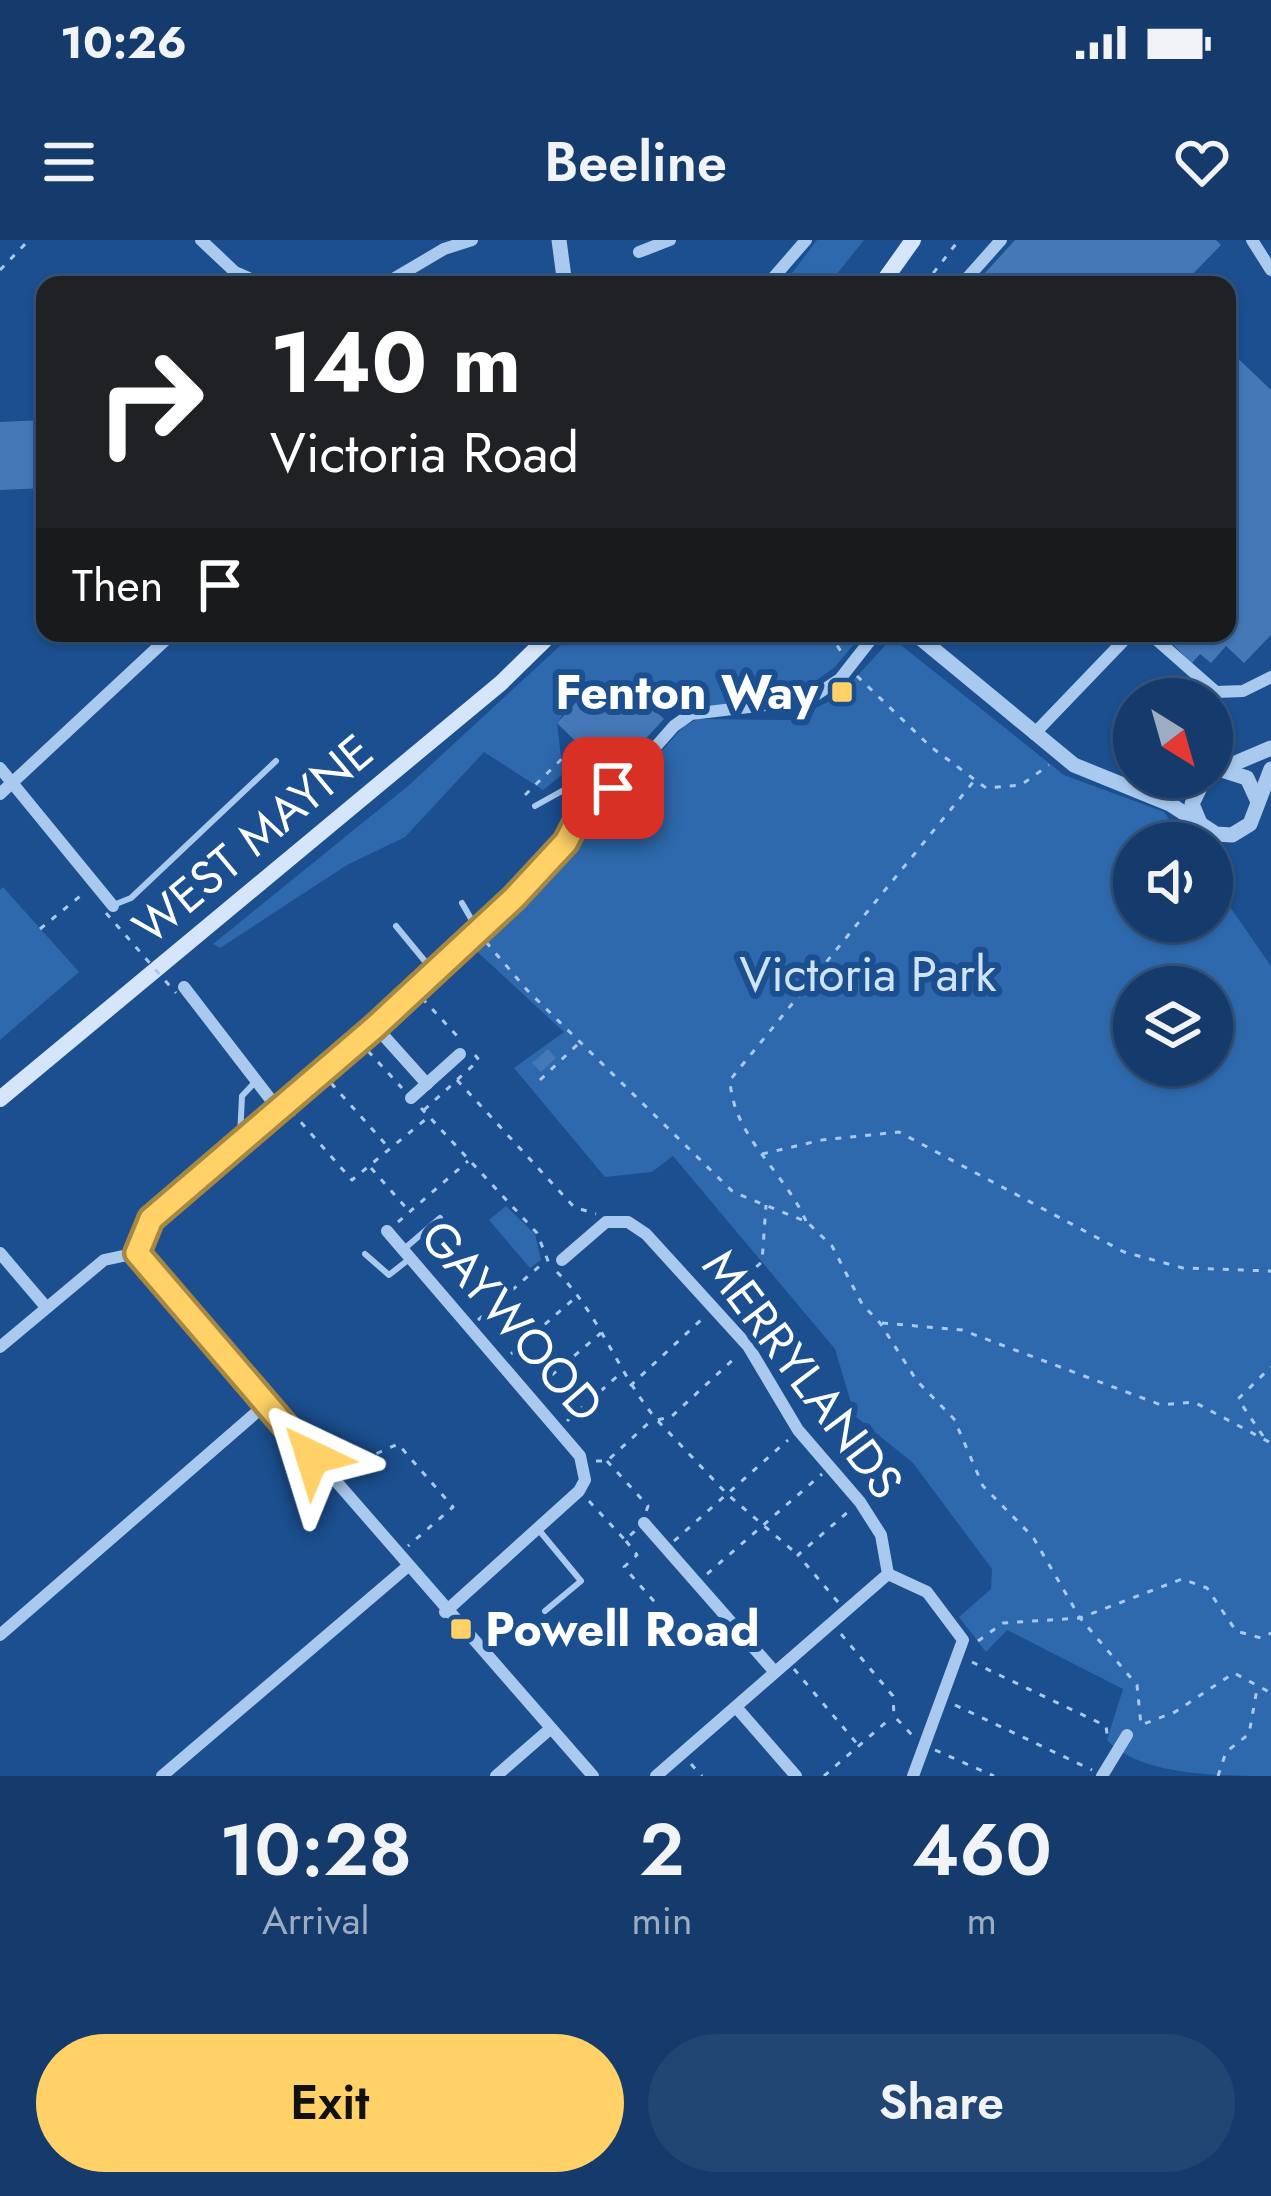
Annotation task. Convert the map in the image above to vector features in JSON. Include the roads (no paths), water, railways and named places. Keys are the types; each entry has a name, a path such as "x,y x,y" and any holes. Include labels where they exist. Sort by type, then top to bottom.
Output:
{"main road":[{"path":"887,276 913,240"},
{"name":"WEST MAYNE","path":"0,1099 501,683 542,642"}],"street":[{"path":"201,240 245,276"},
{"path":"409,276 472,240"},
{"path":"560,240 564,276"},
{"path":"639,252 670,240"},
{"path":"969,276 1000,240"},
{"path":"1252,240 1271,270"},
{"path":"774,276 800,242"},
{"path":"0,794 163,642"},
{"path":"137,1253 151,1219 375,1027 566,842 588,800 629,777 674,726 691,715 808,700 850,665 869,642"},
{"path":"925,642 1058,754 1113,779"},
{"path":"1034,734 1122,642"},
{"path":"1159,642 1216,692 1243,691 1271,677"},
{"path":"1233,764 1271,748"},
{"path":"0,768 95,884 109,910"},
{"path":"1233,834 1241,832 1258,805 1271,769"},
{"path":"1233,777 1247,778 1258,805"},
{"path":"1156,798 1195,822"},
{"path":"180,990 281,1106"},
{"path":"375,1027 427,1084"},
{"path":"411,1098 460,1054"},
{"name":"MERRYLANDS","path":"562,1260 605,1222 628,1222 646,1234 748,1346 798,1430 860,1502 881,1535 888,1574 656,1776"},
{"name":"GAYWOOD","path":"388,1231 532,1393 583,1462 585,1480 579,1491 445,1612"},
{"path":"0,1252 46,1307"},
{"path":"0,1347 104,1260 137,1253"},
{"path":"137,1253 445,1612 593,1776"},
{"path":"0,1634 266,1404"},
{"path":"644,1523 774,1671"},
{"path":"163,1776 402,1561"},
{"path":"888,1574 927,1592 963,1640 913,1776"},
{"path":"736,1707 796,1776"},
{"path":"496,1776 550,1729"},
{"path":"1102,1775 1127,1736"}],"lane":[{"path":"109,910 131,898 276,761"},
{"path":"535,806 562,791 588,800"},
{"path":"462,903 477,929"},
{"path":"396,926 433,970"},
{"path":"241,1141 242,1096 256,1081"},
{"path":"365,1254 389,1275 440,1218"},
{"path":"538,1529 581,1581 545,1611"},
{"path":"1127,1736 1141,1725"}],"place":[{"name":"Fenton Way","path":"842,692"},
{"name":"Powell Road","path":"461,1629"}],"park label":[{"name":"Victoria Park","path":"868,974"}]}
